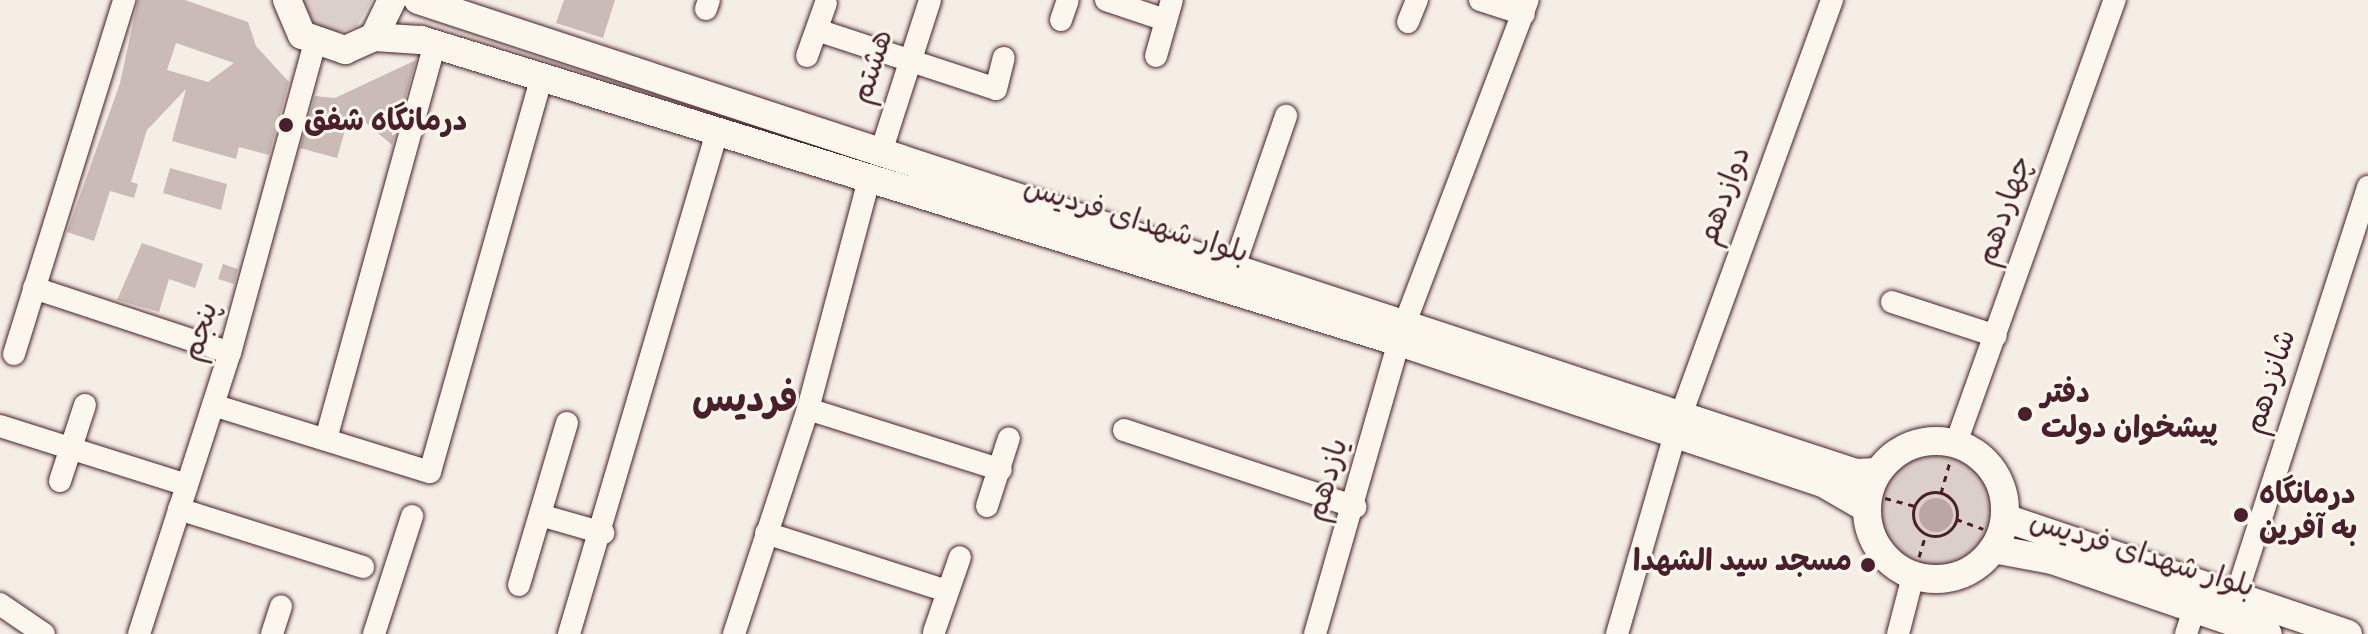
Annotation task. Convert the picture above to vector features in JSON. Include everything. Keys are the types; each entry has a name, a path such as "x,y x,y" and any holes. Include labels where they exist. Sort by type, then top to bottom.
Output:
{"main road":[{"path":"284,3 314,45 345,50 374,37 392,0"},
{"name":"بلوار شهدای فردیس","path":"418,0 874,167 1402,332 1678,425 1856,473 1871,489"},
{"name":"بلوار شهدای فردیس","path":"374,37 421,40 717,132 874,167 1234,267 1402,332"},
{"path":"1920,442 1956,443 1993,472 2000,534 1959,576 1913,576 1875,543 1871,489 1920,442"},
{"name":"بلوار شهدای فردیس","path":"2000,534 2236,596 2348,634"},
{"name":"بلوار شهدای فردیس","path":"2000,534 2190,622 2268,634"}],"street":[{"path":"14,354 124,0"},
{"name":"هشتم","path":"734,634 808,409 874,167 930,0"},
{"path":"1106,0 1168,10 1156,56"},
{"path":"1408,22 1417,0"},
{"path":"1480,0 1526,7"},
{"name":"دوازدهم","path":"1617,634 1678,425 1832,0"},
{"name":"چهاردهم","path":"1956,443 2115,0"},
{"path":"807,56 826,3"},
{"name":"یازدهم","path":"1315,634 1356,507 1402,332 1526,7"},
{"path":"817,30 996,89 1004,58"},
{"name":"پنجم","path":"139,634 230,353 314,45"},
{"path":"326,439 432,53"},
{"path":"213,405 430,472 539,87"},
{"path":"1234,267 1286,116"},
{"path":"569,634 603,533 717,132"},
{"name":"شانزدهم","path":"2236,596 2368,187"},
{"path":"34,288 230,353"},
{"path":"1892,302 1996,336"},
{"path":"60,481 85,405"},
{"path":"808,409 1001,470"},
{"path":"519,585 567,423"},
{"path":"0,426 187,485"},
{"path":"1124,430 1356,507"},
{"path":"987,506 1009,438"},
{"path":"179,509 363,567"},
{"path":"540,515 603,533"},
{"path":"374,634 412,516"},
{"path":"766,533 947,591"},
{"path":"934,632 960,557"},
{"path":"1898,634 1913,576"},
{"path":"0,604 44,634"},
{"path":"272,634 281,606"}],"path":[{"path":"1956,443 1941,493 1956,519 2000,534"},
{"path":"1871,489 1915,506 1941,493"},
{"path":"1915,506 1916,525 1926,534 1941,535 1956,519"},
{"path":"1913,576 1926,534"}],"shaded area":[{"path":"301,0 372,0 357,26 336,33 315,26"},
{"path":"1932,449 1955,453 1975,467 1989,487 1993,510 1989,533 1975,553 1955,567 1932,571 1909,567 1889,553 1875,533 1871,510 1875,487 1889,467 1909,453"},
{"path":"1936,498 1948,503 1953,515 1948,527 1936,532 1924,527 1919,515 1924,503"}],"building":[{"path":"138,0 185,0 248,22 256,46 289,82 269,155 239,147 236,159 172,141 186,89 147,130 131,182 138,184 134,198 110,191 94,241 67,232 120,83","holes":["176,43 234,63 208,82 167,70"]},
{"path":"564,0 615,0 603,38 556,23"},
{"path":"416,60 392,145 351,110 337,158 300,148 315,96 335,98"},
{"path":"170,168 227,184 221,210 163,193"},
{"path":"142,243 203,264 195,288 169,279 159,312 117,300"},
{"path":"223,264 238,269 234,284 218,279"}],"place":[{"name":"درمانگاه شفق","path":"286,125"},
{"name":"دفتر پیشخوان دولت","path":"2025,414"},
{"name":"درمانگاه به آفرین","path":"2241,515"},
{"name":"مسجد سید الشهدا","path":"1868,565"}],"district":[{"name":"فردیس","path":"745,404"}]}
